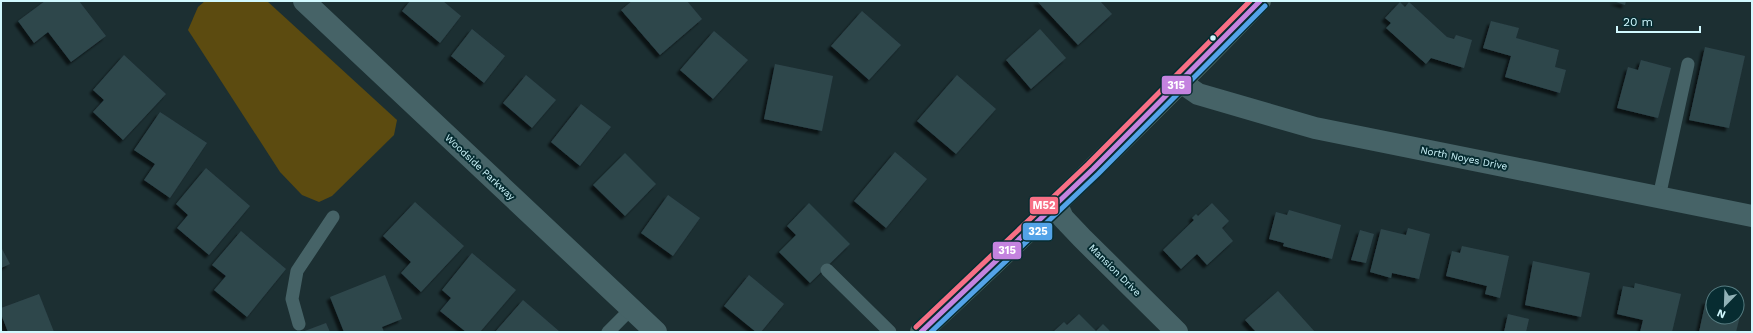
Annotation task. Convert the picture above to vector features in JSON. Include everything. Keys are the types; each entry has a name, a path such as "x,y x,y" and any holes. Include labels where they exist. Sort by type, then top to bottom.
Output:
{"highway":[{"path":"921,332 1057,205 1182,83 1260,1"}],"street":[{"name":"Woodside Parkway","path":"304,1 656,332"},
{"name":"North Noyes Drive","path":"1182,83 1198,94 1315,128 1752,216"},
{"name":"Mansion Drive","path":"1057,205 1063,218 1177,332"}],"lane":[{"path":"1659,197 1688,64"},
{"path":"299,324 292,299 298,271 333,217"},
{"path":"826,270 890,332"},
{"path":"608,332 631,309"}],"shaded area":[{"path":"205,1 267,1 397,120 394,135 332,196 319,202 302,195 280,172 188,30 198,7"}],"building":[{"path":"45,1 79,1 106,36 71,62 48,32 34,43 18,21"},
{"path":"410,1 443,1 461,16 440,43 402,11"},
{"path":"632,1 687,1 702,19 660,55 621,10"},
{"path":"1037,1 1100,1 1112,14 1078,45"},
{"path":"1613,1 1626,1 1625,5"},
{"path":"1400,2 1405,7 1409,2 1447,37 1454,39 1456,35 1472,40 1464,68 1431,58 1426,64 1386,28 1391,23 1385,18"},
{"path":"862,11 901,45 869,80 831,46"},
{"path":"1491,21 1519,28 1516,38 1559,50 1555,67 1566,70 1560,93 1505,77 1511,56 1483,48"},
{"path":"472,29 505,56 484,83 451,56"},
{"path":"1040,29 1066,58 1031,89 1006,60"},
{"path":"714,31 748,60 713,99 680,70"},
{"path":"1705,47 1745,56 1729,128 1689,120"},
{"path":"124,55 166,94 123,140 93,112 104,100 93,90"},
{"path":"1641,60 1671,68 1658,118 1617,108 1628,67 1638,70"},
{"path":"775,64 833,76 822,131 764,119"},
{"path":"526,75 556,100 532,128 503,103"},
{"path":"957,75 996,109 956,154 917,121"},
{"path":"581,104 611,127 580,166 551,142"},
{"path":"160,112 207,143 170,198 144,180 155,164 134,150"},
{"path":"895,152 927,179 886,228 854,201"},
{"path":"625,153 656,184 625,216 593,185"},
{"path":"206,168 250,206 209,255 177,228 188,215 176,204"},
{"path":"668,195 700,218 673,256 641,233"},
{"path":"415,202 464,246 421,292 401,273 411,262 383,236"},
{"path":"809,203 850,244 810,283 779,252 796,235 787,226"},
{"path":"1212,203 1229,221 1222,228 1233,241 1207,265 1197,254 1181,269 1163,250 1194,220 1192,218 1196,214 1198,216"},
{"path":"1289,210 1341,225 1332,259 1283,246 1284,243 1269,239 1276,212 1287,215"},
{"path":"1408,228 1430,234 1419,279 1392,273 1391,278 1370,272 1381,229 1406,235"},
{"path":"1360,230 1374,234 1366,263 1351,260"},
{"path":"241,231 286,269 247,317 214,290 226,276 212,265"},
{"path":"1462,246 1509,256 1500,298 1485,294 1487,286 1446,276 1452,251 1460,253"},
{"path":"1,247 10,264 1,268"},
{"path":"472,253 516,290 480,332 466,332 440,311 451,298 442,290"},
{"path":"1533,261 1590,273 1581,317 1525,305"},
{"path":"385,275 402,319 382,327 384,332 344,332 330,297"},
{"path":"749,275 784,304 761,332 756,332 724,306"},
{"path":"1635,283 1681,294 1672,332 1640,332 1643,320 1617,314 1623,286 1634,288"},
{"path":"1278,291 1315,332 1256,332 1245,320"},
{"path":"39,294 54,332 8,332 1,314 1,308"},
{"path":"523,300 560,332 495,332"},
{"path":"1705,305 1705,325 1738,325 1736,332 1699,332"},
{"path":"1079,314 1096,331 1103,324 1111,332 1053,332 1064,322 1067,325"},
{"path":"1508,314 1529,319 1526,332 1504,332"},
{"path":"326,323 330,332 302,332"}],"transit line":[{"name":"M52","path":"916,327 1088,164 1250,1"},
{"name":"315","path":"921,332 1093,169 1260,1"},
{"name":"325","path":"931,332 1098,174 1265,6"}]}
